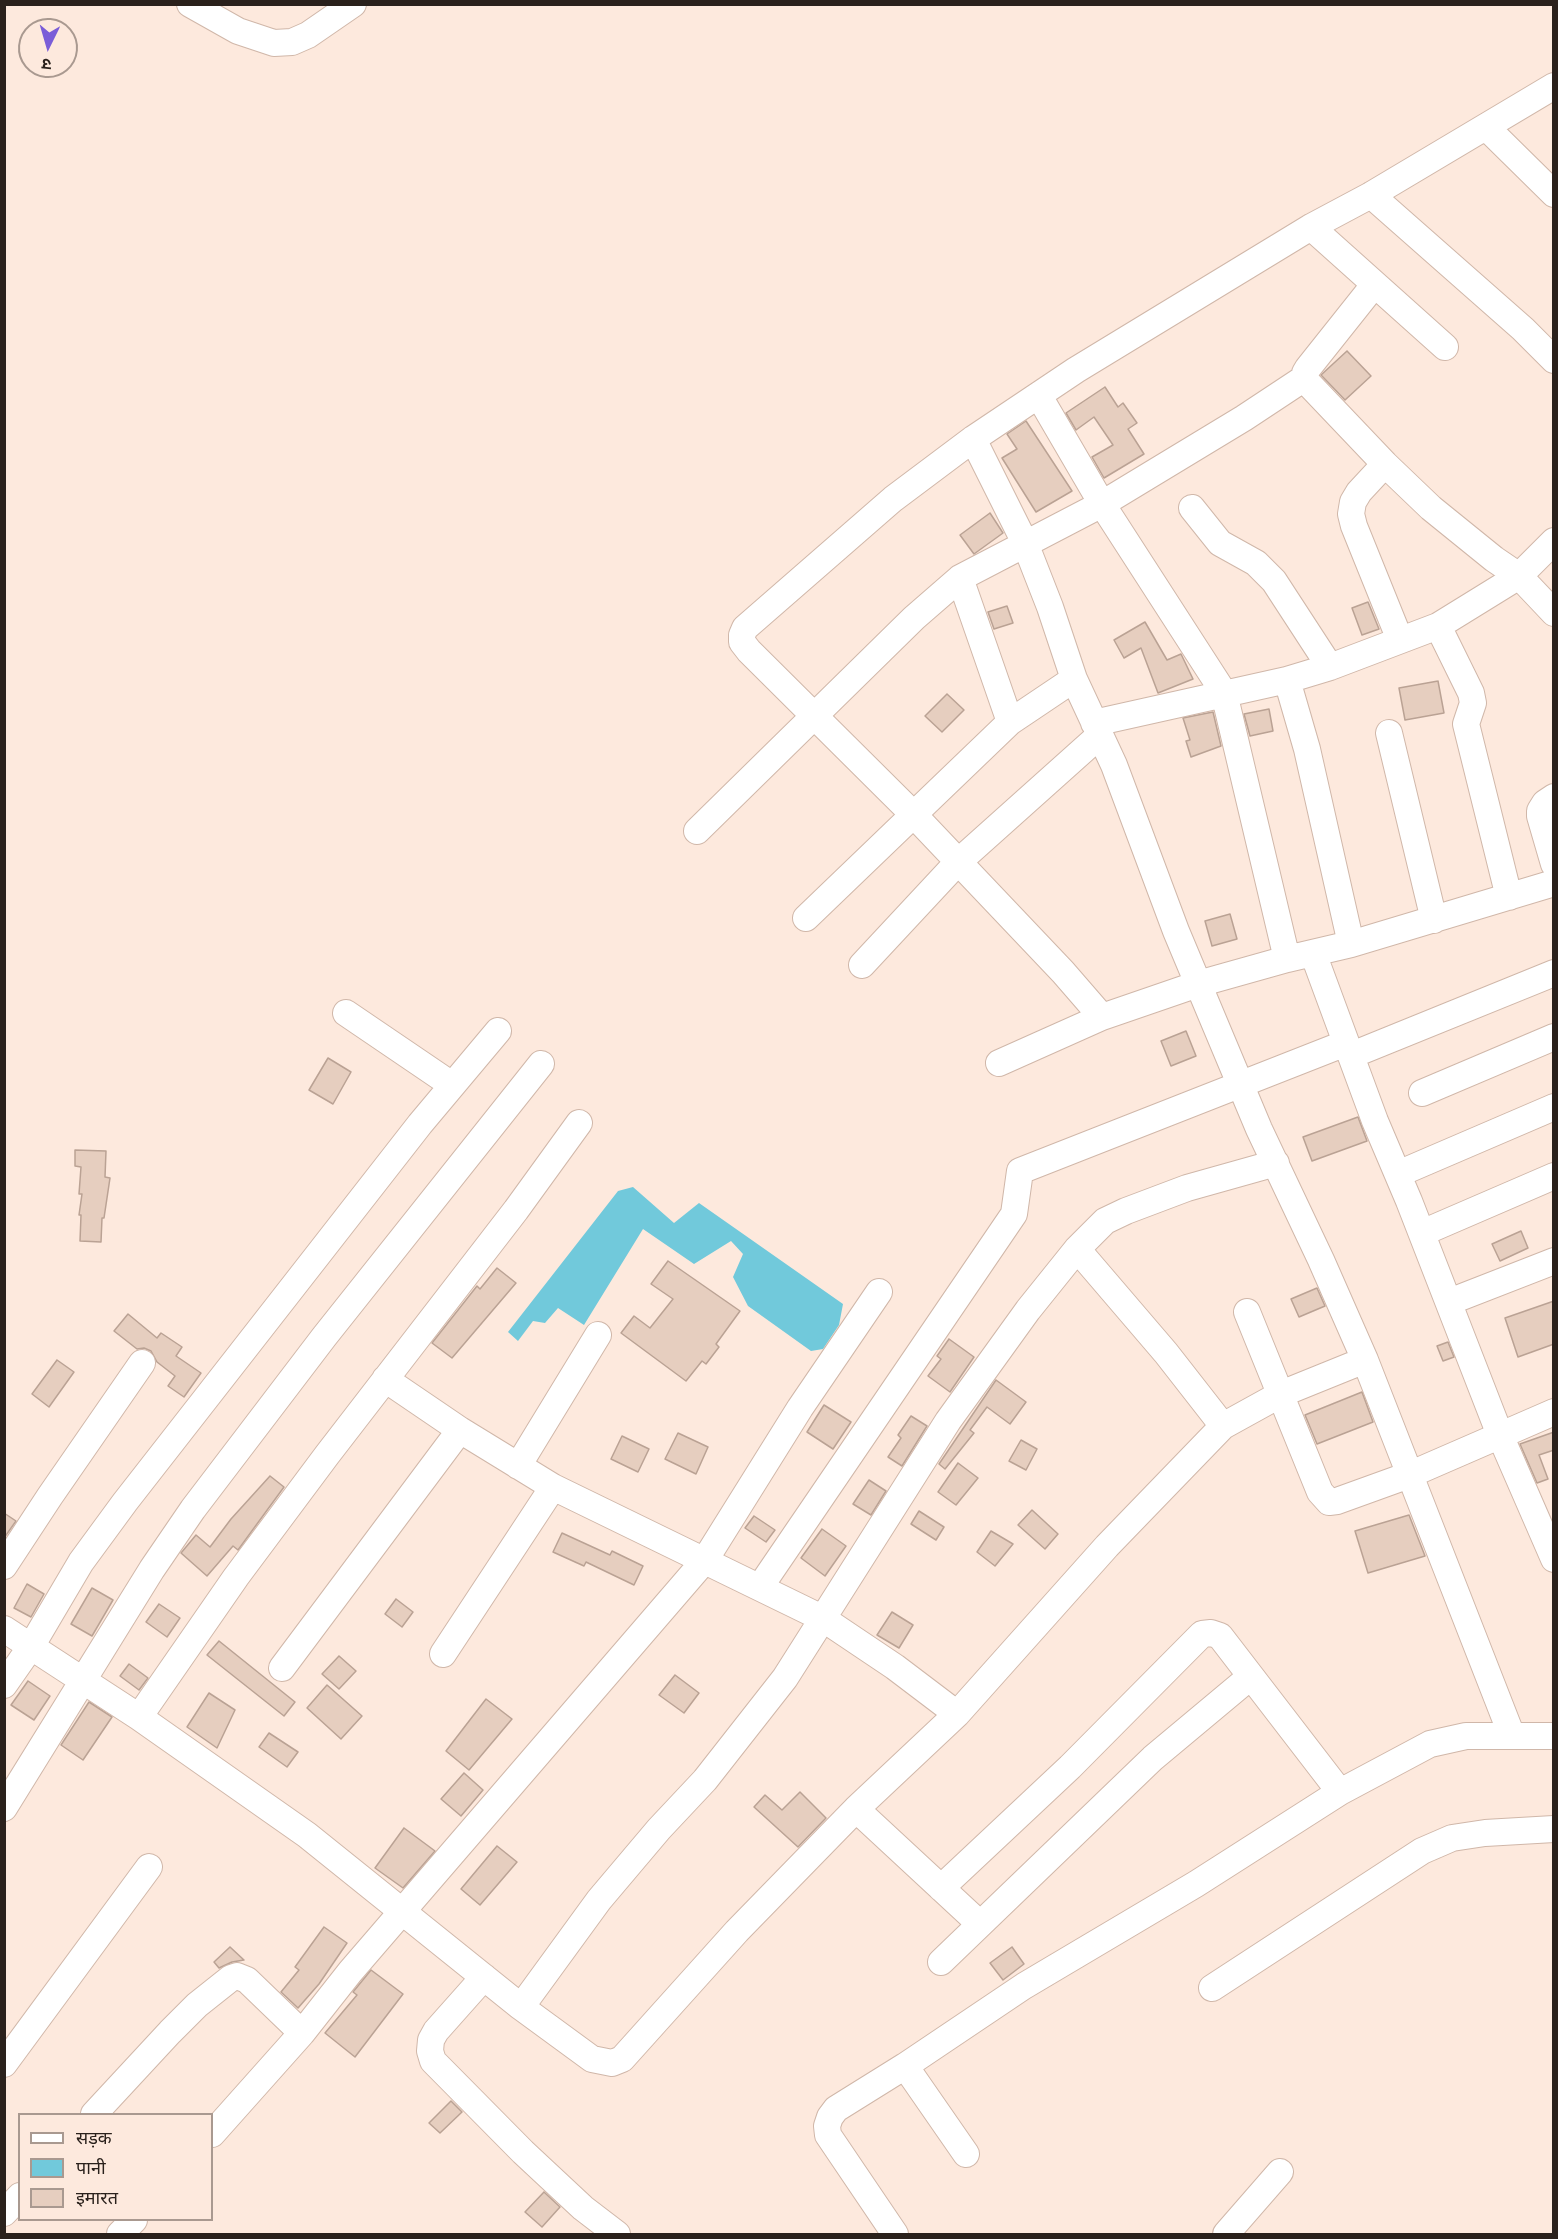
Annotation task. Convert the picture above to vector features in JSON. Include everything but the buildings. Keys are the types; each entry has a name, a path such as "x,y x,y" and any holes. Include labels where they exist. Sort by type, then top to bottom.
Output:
{"street":[{"path":"190,4 238,31 274,43 292,42 308,35 353,4"},
{"path":"1102,1017 1064,972 957,863 913,814 749,651 742,642 745,628 893,499 973,439 1076,370 1311,227 1371,195 1554,86"},
{"path":"1486,127 1554,194"},
{"path":"1371,195 1523,329 1554,360"},
{"path":"1311,227 1445,347"},
{"path":"1374,285 1308,368 1306,377 1309,384 1385,464 1431,508 1494,559 1519,576 1554,613"},
{"path":"697,831 914,618 960,578 1102,504 1244,418 1306,377"},
{"path":"1039,396 1102,504 1224,693 1287,959"},
{"path":"973,439 1025,543 1050,607 1074,679 1114,765 1198,984 1259,1129 1322,1260 1365,1360 1512,1736"},
{"path":"1385,464 1359,492 1353,502 1351,514 1400,640"},
{"path":"1192,508 1220,543 1256,563 1274,581 1330,667"},
{"path":"862,965 957,863 1097,729 1224,693 1287,680 1330,667 1438,626 1519,576 1554,541"},
{"path":"960,578 1010,722"},
{"path":"1438,626 1471,693 1473,703 1466,724 1509,897"},
{"path":"806,918 1010,722 1074,679"},
{"path":"1287,680 1307,749 1351,944"},
{"path":"1389,733 1434,920"},
{"path":"1554,797 1545,803 1540,816 1554,864"},
{"path":"999,1063 1102,1017 1198,984 1351,944 1554,883"},
{"path":"1312,953 1375,1121 1422,1233 1500,1435 1554,1559"},
{"path":"760,1587 1014,1214 1020,1171 1240,1084 1349,1049 1554,973"},
{"path":"346,1012 452,1085"},
{"path":"4,1685 32,1646 81,1562 125,1502 452,1085 498,1031"},
{"path":"1422,1093 1554,1037"},
{"path":"4,1808 152,1569 193,1509 324,1337 541,1064"},
{"path":"1398,1174 1554,1107"},
{"path":"139,1717 236,1577 516,1210 579,1122"},
{"path":"521,2007 599,1900 659,1829 705,1780 785,1678 948,1421 1028,1310 1077,1249 1106,1221 1126,1211 1186,1188 1276,1163"},
{"path":"1422,1233 1554,1176"},
{"path":"1077,1249 1166,1353 1223,1426"},
{"path":"1449,1302 1554,1261"},
{"path":"213,2133 302,2033 350,1972 705,1560 800,1408 879,1292"},
{"path":"1247,1312 1320,1492 1329,1502 1409,1475 1554,1412"},
{"path":"518,1466 598,1335"},
{"path":"4,1629 139,1717 307,1835 521,2007 592,2059 612,2063 622,2059 737,1931 856,1809 957,1714 1107,1546 1223,1426 1281,1394 1365,1360"},
{"path":"4,1566 142,1364"},
{"path":"385,1379 460,1430 553,1486 822,1618 895,1667 957,1714"},
{"path":"282,1668 460,1430"},
{"path":"443,1654 553,1486"},
{"path":"941,1888 1070,1767 1202,1634 1211,1633 1220,1636 1340,1792"},
{"path":"941,1962 1153,1758 1250,1677"},
{"path":"895,2235 828,2135 827,2126 836,2109 1024,1986 1196,1884 1340,1792 1430,1744 1466,1736 1554,1736"},
{"path":"856,1809 980,1924"},
{"path":"1212,1988 1422,1851 1452,1838 1463,1836 1554,1830"},
{"path":"4,2064 149,1866"},
{"path":"96,2113 197,2005 231,1978 237,1976 247,1980 302,2033"},
{"path":"484,1977 436,2031 431,2040 430,2051 433,2061 523,2152 617,2235"},
{"path":"905,2066 966,2154"},
{"path":"1226,2235 1280,2172"},
{"path":"4,2213 18,2198"},
{"path":"120,2235 133,2221"}],"water":[{"path":"633,1187 674,1223 699,1203 843,1304 839,1325 823,1349 811,1351 748,1306 733,1277 743,1254 731,1241 694,1264 643,1229 584,1325 558,1308 545,1323 533,1321 518,1341 508,1332 618,1191"}]}
